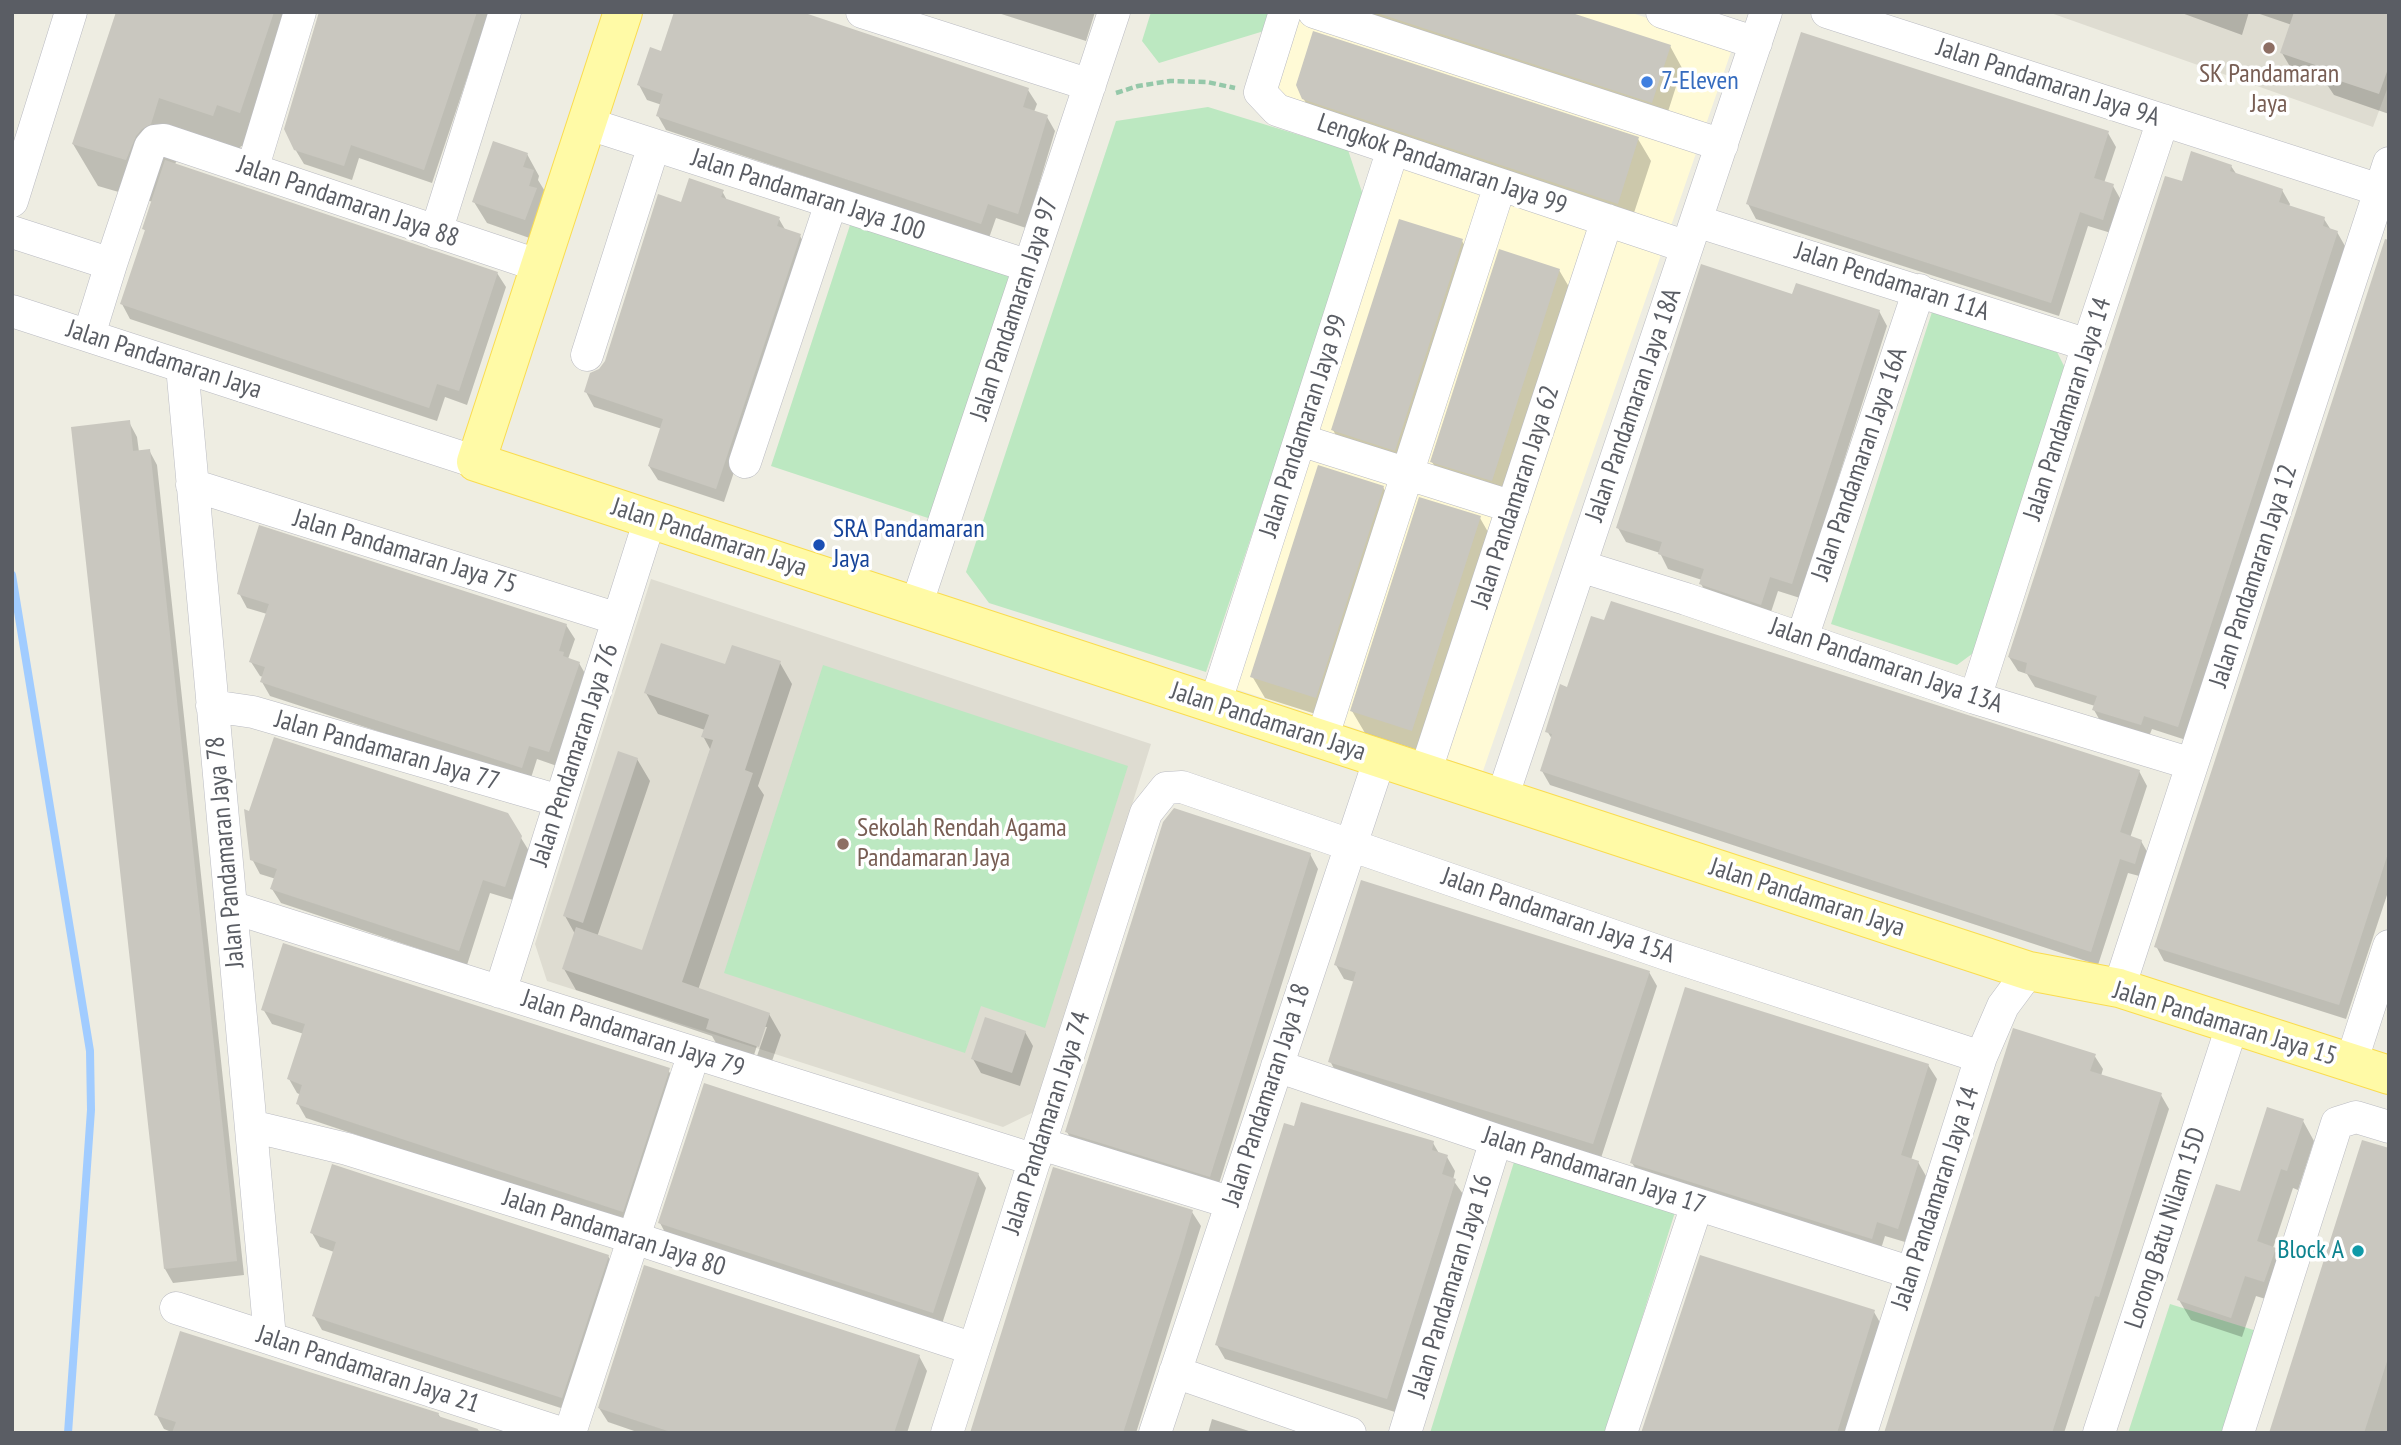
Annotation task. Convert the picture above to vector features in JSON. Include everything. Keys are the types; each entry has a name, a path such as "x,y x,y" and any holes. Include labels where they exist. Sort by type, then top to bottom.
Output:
{"main road":[{"path":"476,462 622,12"},
{"name":"Jalan Pandamaran Jaya","path":"476,462 2045,975"},
{"name":"Jalan Pandamaran Jaya 15","path":"2045,975 2119,988 2389,1075"}],"street":[{"path":"12,201 71,12"},
{"path":"252,170 300,12"},
{"path":"436,232 505,12"},
{"path":"862,12 907,19 1087,94"},
{"name":"Jalan Pandamaran Jaya 97","path":"916,606 1114,12"},
{"path":"1268,101 1285,12"},
{"path":"1314,12 1722,145"},
{"path":"1661,12 1756,43"},
{"name":"Jalan Pandamaran Jaya 18A","path":"1502,798 1766,12"},
{"name":"Jalan Pandamaran Jaya 9A","path":"1828,12 2164,120 2386,182"},
{"name":"Lengkok Pandamaran Jaya 99","path":"1268,101 1394,149 1607,220 1692,234"},
{"name":"Jalan Pandamaran Jaya 14","path":"1975,698 2088,345 2164,120"},
{"name":"Jalan Pandamaran Jaya 100","path":"586,123 1029,266"},
{"name":"Jalan Pandamaran Jaya 88","path":"111,264 150,147 155,141 164,140 540,266"},
{"path":"587,355 654,145"},
{"name":"Jalan Pandamaran Jaya 99","path":"1215,704 1394,149"},
{"name":"Jalan Pandamaran Jaya 12","path":"2119,988 2386,182"},
{"path":"1322,739 1500,185"},
{"path":"745,462 831,203"},
{"name":"Jalan Pandamaran Jaya 62","path":"1425,773 1607,220"},
{"path":"12,232 111,264 89,335"},
{"name":"Jalan Pendamaran 11A","path":"1692,234 1919,290 2088,345"},
{"name":"Jalan Pandamaran Jaya 16A","path":"1802,638 1919,290"},
{"name":"Jalan Pandamaran Jaya","path":"12,311 476,462"},
{"name":"Jalan Pandamaran Jaya 78","path":"182,366 270,1338"},
{"path":"1300,440 1513,507"},
{"name":"Jalan Pandamaran Jaya 75","path":"192,485 618,619"},
{"name":"Jalan Pendamaran Jaya 76","path":"500,992 650,519"},
{"name":"Jalan Pandamaran Jaya 13A","path":"1580,566 1975,698 2192,764"},
{"name":"Jalan Pandamaran Jaya 77","path":"212,706 253,712 560,801"},
{"name":"Jalan Pandamaran Jaya 18","path":"1155,1433 1380,758"},
{"name":"Jalan Pandamaran Jaya 15A","path":"1146,813 1166,788 1182,787 1669,955 1981,1056"},
{"name":"Jalan Pandamaran Jaya 74","path":"947,1433 1146,813"},
{"name":"Jalan Pandamaran Jaya 79","path":"231,908 694,1054 1038,1152 1231,1203"},
{"path":"2351,1063 2389,946"},
{"name":"Jalan Pandamaran Jaya 14","path":"1861,1433 1981,1056 2003,1006 2045,975"},
{"name":"Lorong Batu Nilam 15D","path":"2099,1433 2233,1023"},
{"path":"570,1433 694,1054"},
{"name":"Jalan Pandamaran Jaya 17","path":"1277,1066 1496,1140 1912,1273"},
{"path":"2238,1433 2337,1123 2356,1117 2389,1127"},
{"name":"Jalan Pandamaran Jaya 80","path":"251,1126 347,1149 634,1238 974,1349"},
{"name":"Jalan Pandamaran Jaya 16","path":"1405,1433 1496,1140"},
{"path":"1621,1433 1697,1205"},
{"name":"Jalan Pandamaran Jaya 21","path":"176,1308 561,1433"},
{"path":"1175,1372 1350,1433"}],"path":[{"path":"1087,94 1170,81 1207,82 1268,101"}],"shaded area":[{"path":"1294,12 1629,12 1733,46 1483,771 1233,688 1408,145 1282,101 1270,88"},
{"name":"SK Pandamaran Jaya","path":"2048,12 2389,12 2389,84 2373,127"},
{"name":"Sekolah Rendah Agama Pandamaran Jaya","path":"651,579 1151,744 1036,1111 1003,1127 547,981 535,944"}],"green space":[{"path":"1151,12 1270,12 1264,31 1159,63 1142,41"},
{"path":"1208,107 1348,150 1364,198 1206,672 989,603 966,572 1116,121"},
{"path":"853,216 1017,270 934,520 771,466"},
{"path":"1932,312 2057,352 2069,376 1980,648 1957,665 1831,624"},
{"path":"823,665 1128,766 1045,1028 981,1006 965,1053 724,973"},
{"path":"1514,1162 1675,1212 1606,1433 1430,1433"},
{"path":"2170,1304 2260,1332 2228,1433 2128,1433"}],"building":[{"path":"116,12 274,12 240,113 217,105 213,116 159,98 151,124 136,136 126,160 72,144"},
{"path":"319,12 477,12 424,170 351,145 344,166 294,150 284,129"},
{"path":"674,12 802,12 1029,88 1023,107 1048,115 1018,214 988,204 981,224 656,116 663,94 637,85 650,47 661,51"},
{"path":"1374,12 1569,12 1671,45 1652,103"},
{"path":"2294,12 2389,12 2389,66 2379,94 2319,74 2321,67 2280,53"},
{"path":"1313,31 1639,137 1618,204 1302,99 1296,85"},
{"path":"1801,32 2109,131 2094,178 2114,184 2103,220 2080,212 2051,303 1746,204"},
{"path":"493,141 528,153 523,167 534,170 529,186 537,188 525,220 472,202"},
{"path":"2191,151 2232,165 2230,171 2283,189 2279,202 2325,217 2323,226 2338,231 2178,727 2144,716 2141,725 2092,710 2097,696 2025,673 2027,663 2008,657 2165,176 2182,181"},
{"path":"165,160 498,272 459,391 437,384 429,408 120,304"},
{"path":"689,178 724,190 721,197 780,217 777,226 801,234 716,489 648,466 663,419 584,392 590,373 599,369 605,361 658,194 681,202"},
{"path":"1399,219 1463,239 1395,451 1331,430"},
{"path":"2385,239 2389,240 2389,850 2339,1005 2154,947"},
{"path":"1499,249 1560,269 1492,481 1430,462"},
{"path":"1701,264 1792,294 1796,283 1880,310 1792,584 1770,577 1761,605 1699,584 1704,569 1658,554 1662,542 1616,528"},
{"path":"130,420 133,451 150,449 237,1261 164,1269 71,427"},
{"path":"1318,465 1384,486 1316,698 1250,677"},
{"path":"1419,497 1481,516 1412,731 1350,711"},
{"path":"259,525 567,624 559,651 564,652 563,656 580,662 549,752 529,746 522,768 260,682 265,667 249,662 269,604 237,594"},
{"path":"1611,601 2140,770 2120,832 2142,840 2135,864 2120,859 2091,952 1540,771 1552,734 1545,732 1560,684 1567,687 1591,616 1604,620"},
{"path":"661,643 725,664 732,645 781,661 745,770 753,773 682,982 770,1013 759,1047 706,1029 709,1019 562,969 576,927 642,950 713,740 701,737 709,715 644,693"},
{"path":"274,737 508,813 522,836 505,887 483,880 459,951 270,889 277,869 250,860 244,809 249,811"},
{"path":"618,751 638,758 583,923 563,916"},
{"path":"1174,808 1311,853 1210,1177 1065,1132 1163,822"},
{"path":"1361,880 1650,971 1593,1144 1328,1062 1356,972 1334,965"},
{"path":"283,943 670,1068 623,1212 296,1104 302,1085 287,1079 305,1024 261,1010"},
{"path":"1685,987 1929,1064 1901,1155 1919,1161 1898,1229 1877,1222 1872,1239 1630,1163"},
{"path":"985,1017 1026,1031 1012,1073 971,1059"},
{"path":"2013,1028 2096,1054 2090,1071 2162,1093 2099,1297 2095,1296 2052,1433 1884,1433"},
{"path":"704,1083 979,1173 933,1313 658,1223"},
{"path":"1301,1102 1434,1141 1432,1150 1448,1155 1442,1174 1456,1179 1387,1399 1215,1345 1284,1123 1294,1126"},
{"path":"2267,1107 2304,1119 2287,1171 2281,1169 2257,1241 2276,1248 2264,1282 2245,1276 2231,1318 2177,1300 2216,1184 2240,1191"},
{"name":"Block A","path":"2362,1140 2389,1148 2389,1355 2364,1433 2269,1433"},
{"path":"332,1164 609,1255 562,1398 312,1316 336,1242 310,1233"},
{"path":"1053,1167 1193,1210 1180,1255 1123,1433 970,1433"},
{"path":"1700,1255 1875,1310 1837,1433 1641,1433"},
{"path":"644,1265 920,1355 894,1433 674,1433 598,1408"},
{"path":"180,1331 439,1413 438,1416 478,1429 477,1433 172,1433 176,1422 154,1415"}],"waterway":[{"path":"12,575 90,1051 91,1110 68,1433"}],"place":[{"name":"SK Pandamaran Jaya","path":"2269,48"},
{"name":"7-Eleven","path":"1647,82"},
{"name":"SRA Pandamaran Jaya","path":"819,545"},
{"name":"Sekolah Rendah Agama Pandamaran Jaya","path":"843,844"},
{"name":"Block A","path":"2358,1251"}]}
